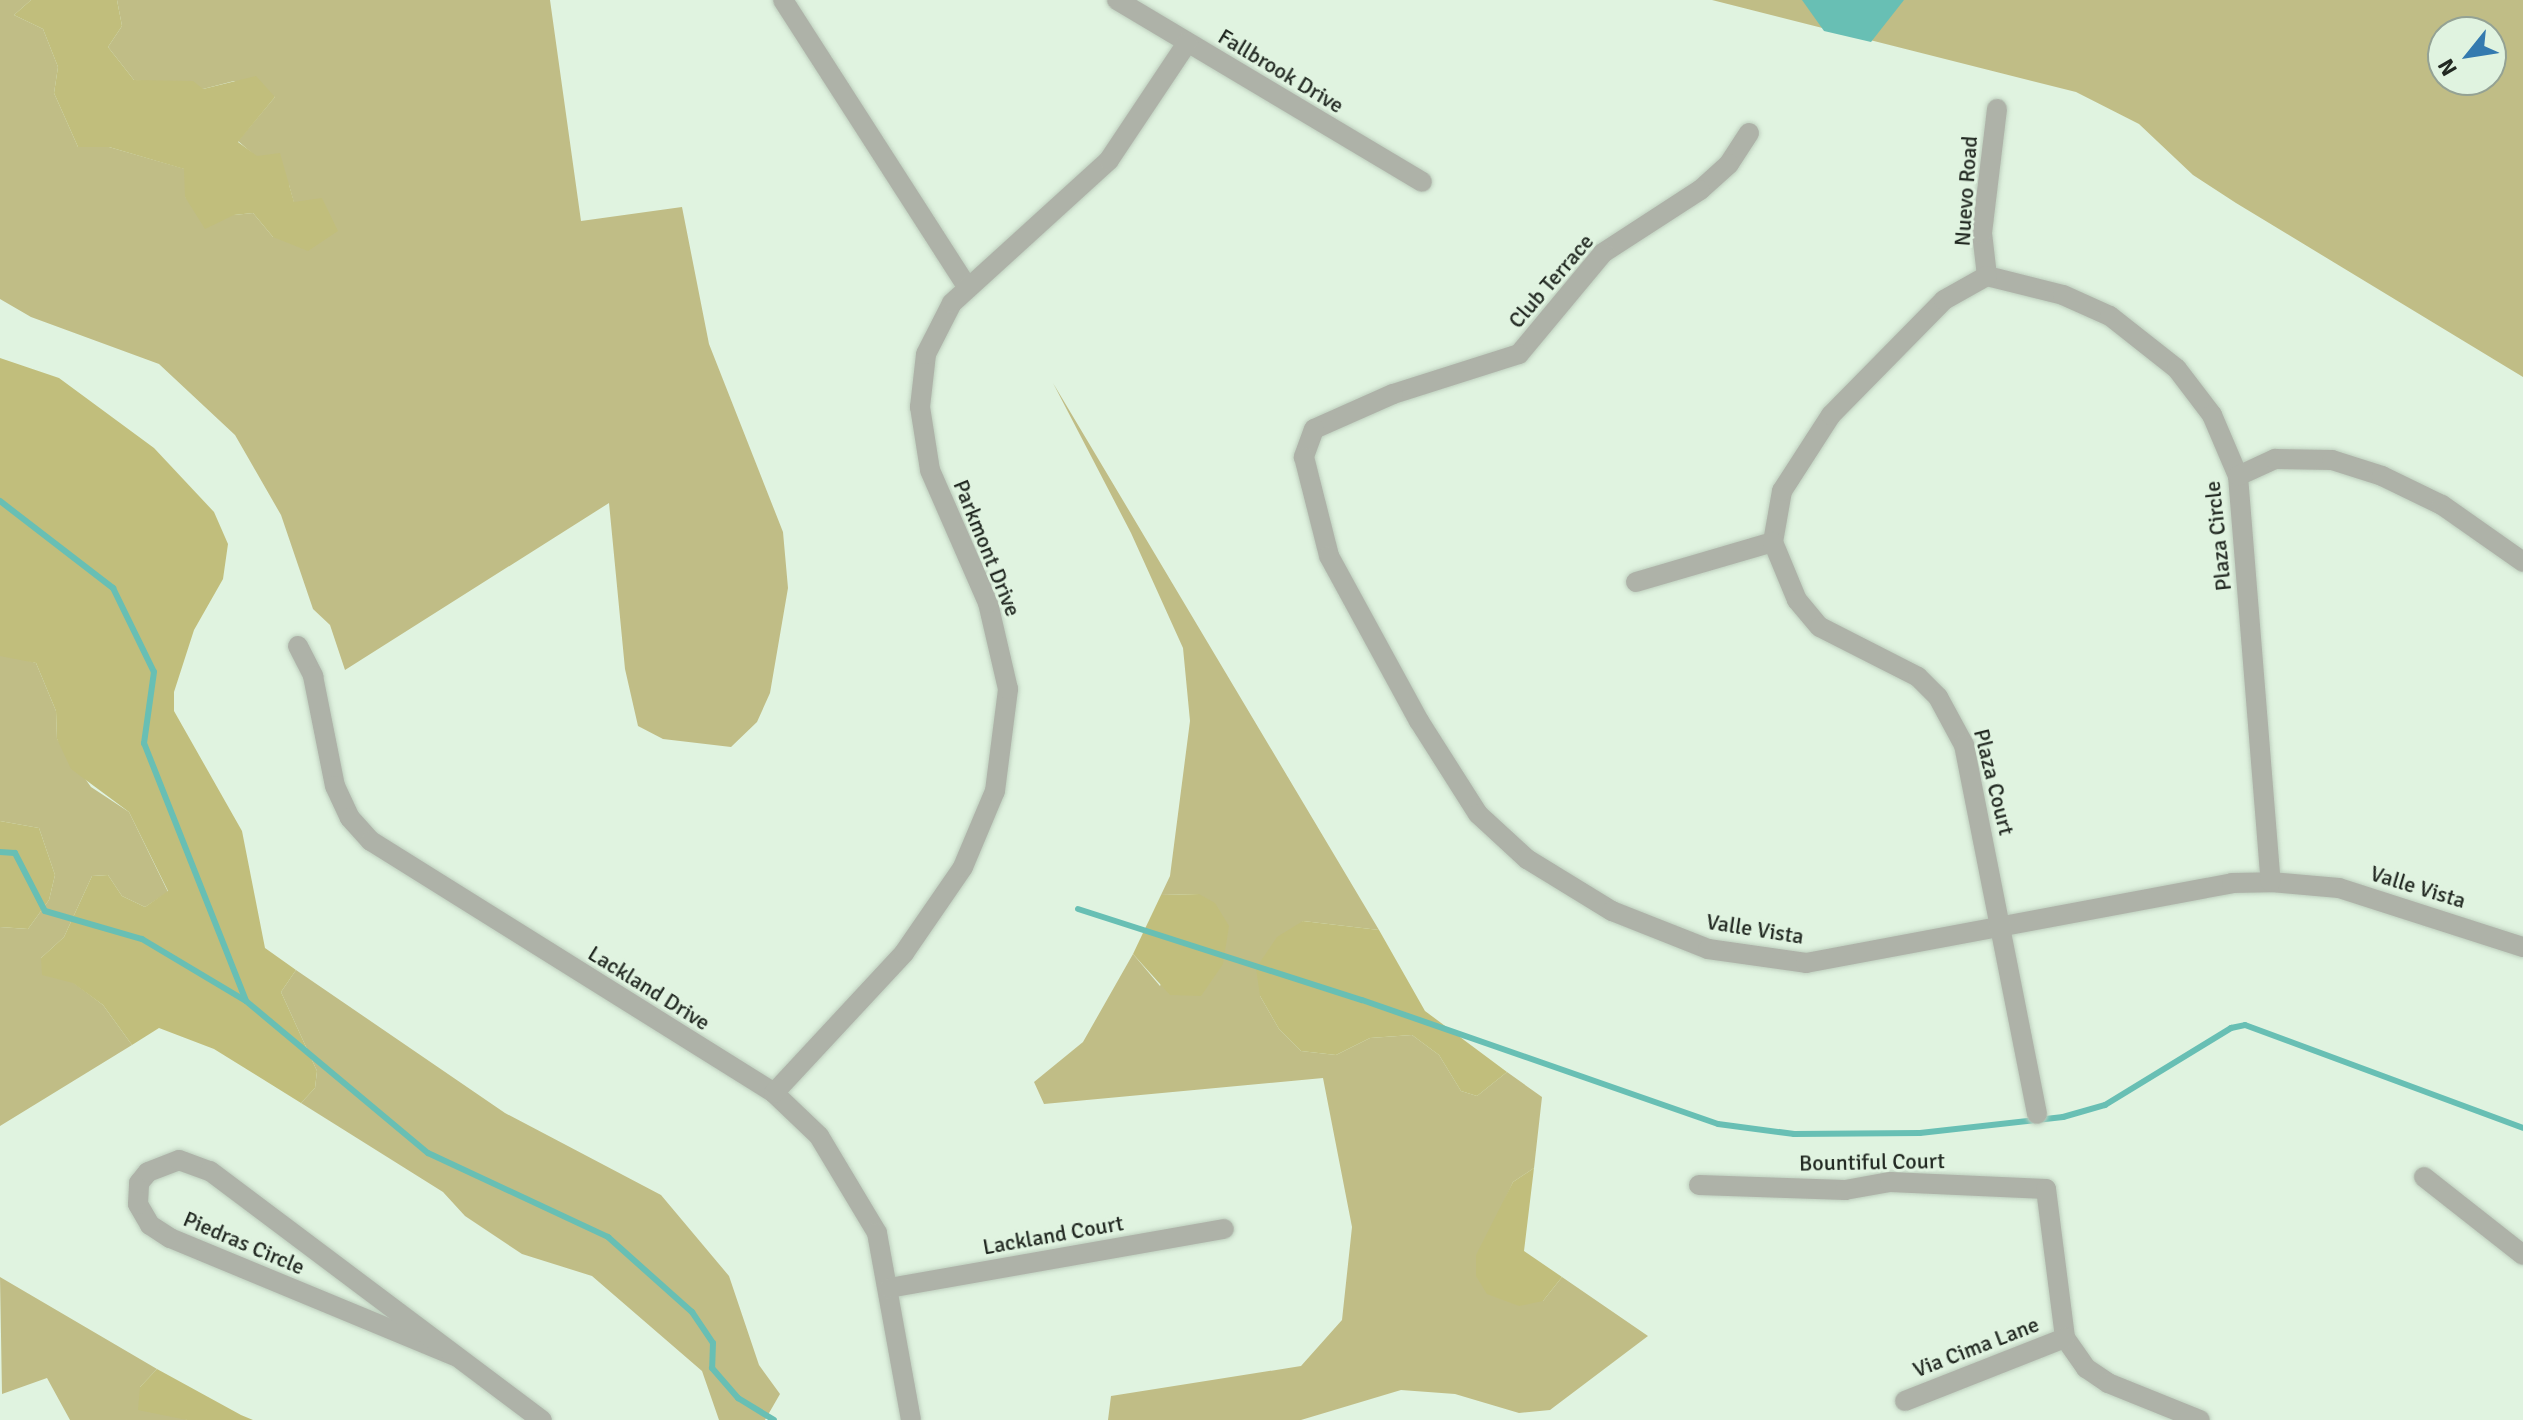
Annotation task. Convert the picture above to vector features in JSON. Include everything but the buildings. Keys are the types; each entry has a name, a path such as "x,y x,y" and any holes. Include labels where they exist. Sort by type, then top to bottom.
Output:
{"street":[{"path":"783,0 967,287"},
{"name":"Fallbrook Drive","path":"1117,0 1422,182"},
{"name":"Parkmont Drive","path":"774,1093 904,953 963,867 995,791 1008,689 988,603 930,470 920,407 926,354 952,303 967,287 1109,160 1187,43"},
{"name":"Nuevo Road","path":"1987,276 1982,233 1997,109"},
{"name":"Club Terrace","path":"1314,429 1368,403 1519,354 1603,253 1700,190 1729,164 1749,133"},
{"path":"1636,582 1773,542 1782,491 1831,415 1944,300 1987,276"},
{"name":"Plaza Circle","path":"1987,276 2063,295 2110,316 2150,343 2212,415 2238,476 2271,882"},
{"name":"Valle Vista","path":"1314,429 1304,457 1312,501 1329,556 1357,613 1478,814 1527,859 1612,911 1708,949 1806,963 2232,883 2271,882 2339,888 2523,947"},
{"path":"2238,476 2275,459 2332,460 2382,476 2442,505 2523,562"},
{"name":"Plaza Court","path":"1773,542 1797,600 1820,627 1918,677 1952,717 1964,745 2002,926"},
{"name":"Lackland Drive","path":"298,646 313,676 335,786 350,818 371,841 774,1093 819,1136 877,1233 911,1420"},
{"path":"2002,926 2037,1114"},
{"name":"Piedras Circle","path":"455,1356 170,1238 150,1225 138,1204 139,1183 148,1172 179,1160 210,1171 542,1420"},
{"path":"2424,1177 2523,1255"},
{"name":"Bountiful Court","path":"1699,1185 1845,1190 1890,1182 2046,1189 2065,1338"},
{"name":"Lackland Court","path":"889,1288 1224,1229"},
{"path":"2065,1338 2086,1368 2108,1383 2200,1420"},
{"name":"Via Cima Lane","path":"1905,1401 2065,1338"}],"shaded area":[{"path":"0,0 31,0 14,15 43,29 58,67 54,93 78,147 109,147 185,169 185,197 234,215 253,213 273,237 294,203 289,185 238,141 275,97 234,81 203,89 134,80 108,47 122,26 117,0 550,0 581,221 682,207 709,344 783,532 788,588 770,693 757,722 731,747 663,739 638,726 625,669 609,503 345,670 330,625 313,609 281,515 235,435 159,364 31,317 0,299"},
{"path":"31,0 117,0 122,26 108,47 134,80 193,81 203,89 256,76 275,97 238,142 257,156 280,153 294,202 322,198 338,231 308,251 273,237 253,213 234,215 205,229 185,197 184,169 109,147 78,147 54,93 58,67 43,29 14,15"},
{"path":"1712,0 2523,0 2523,377 2193,175 2139,124 2076,92"},
{"path":"0,358 59,378 154,448 214,512 228,544 223,579 194,630 174,692 174,711 242,831 265,948 296,970 281,992 317,1071 315,1088 301,1103 214,1049 159,1028 132,1045 103,1005 73,983 42,975 41,958 64,937 92,876 108,875 122,896 145,907 168,891 129,812 71,769 57,739 56,711 36,663 0,656"},
{"path":"1053,383 1379,930 1303,921 1260,996 1279,1029 1301,1051 1336,1055 1370,1038 1412,1035 1439,1055 1461,1091 1477,1096 1507,1072 1542,1097 1534,1168 1513,1182 1497,1217 1543,1301 1562,1277 1648,1336 1550,1410 1519,1413 1455,1394 1401,1390 1301,1420 1108,1420 1111,1396 1301,1366 1342,1320 1352,1227 1323,1078 1044,1104 1034,1082 1083,1042 1133,954 1160,986 1199,894 1161,895 1170,876 1190,721 1183,648 1131,533"},
{"path":"9,655 36,663 56,711 57,739 91,787 129,812 168,892 145,907 122,896 108,875 92,876 64,937 41,958 103,1005 132,1045 0,1126 0,927 28,929 49,900 55,875 39,828 0,821 0,656"},
{"path":"0,821 39,828 55,875 49,900 28,929 0,927"},
{"path":"1199,894 1215,903 1229,926 1223,964 1201,996 1170,995 1133,954 1161,895"},
{"path":"1303,921 1379,930 1425,1011 1507,1072 1477,1096 1461,1091 1439,1055 1412,1035 1370,1038 1336,1055 1301,1051 1279,1029 1260,996 1256,968 1277,937"},
{"path":"296,970 505,1113 661,1195 729,1276 759,1365 780,1394 765,1420 719,1420 702,1371 592,1276 522,1254 465,1216 443,1192 301,1103 315,1088 317,1071 281,992"},
{"path":"1534,1168 1524,1251 1562,1277 1543,1301 1519,1306 1487,1294 1476,1276 1476,1255 1513,1182"},
{"path":"0,1277 157,1369 140,1387 187,1420 70,1420 47,1378 2,1394"},
{"path":"157,1369 253,1420 187,1420 138,1410 140,1387"}],"water":[{"path":"1802,0 1904,0 1871,42 1824,31"}],"waterway":[{"path":"0,501 113,588 154,672 144,743 246,1000"},
{"path":"0,852 15,853 45,911 142,939 246,1001 428,1153 608,1237 692,1312 713,1343 712,1368 738,1398 774,1420"},
{"path":"1078,909 1362,1000 1718,1124 1794,1134 1920,1133 2063,1117 2105,1105 2231,1028 2245,1025 2523,1128"}]}
